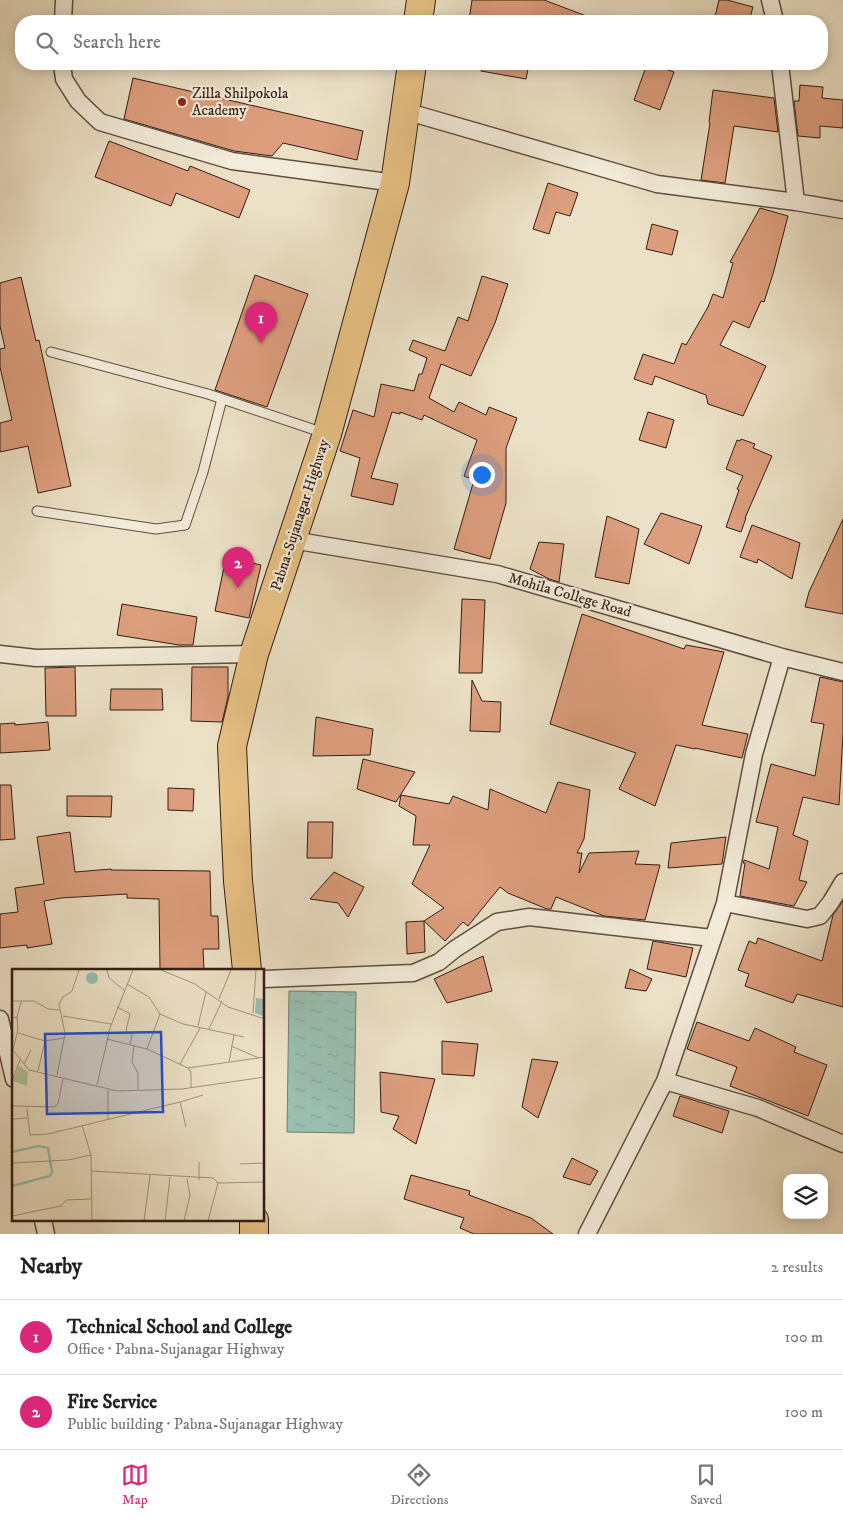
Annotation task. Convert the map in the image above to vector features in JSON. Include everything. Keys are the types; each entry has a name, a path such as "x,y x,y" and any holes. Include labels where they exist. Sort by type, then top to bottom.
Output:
{"highway":[{"path":"419,15 421,0"},
{"name":"Pabna-Sujanagar Highway","path":"247,969 238,881 232,746 254,654 327,434 395,183 411,70"}],"street":[{"path":"63,15 64,0"},
{"path":"770,0 774,15"},
{"path":"63,70 64,79 78,101 100,122 232,161 395,183"},
{"path":"781,70 796,202"},
{"path":"405,111 657,184 843,210"},
{"name":"Mohila College Road","path":"292,540 497,574 782,657 843,672"},
{"path":"0,654 36,658 254,654"},
{"path":"587,1234 665,1080 725,902 754,754 782,657"},
{"path":"725,902 807,919 820,916 832,902 843,882"},
{"path":"265,979 414,973 439,962 455,949 497,922 529,917 712,938"},
{"path":"0,1020 12,1071"},
{"path":"665,1080 758,1108 843,1144"}],"lane":[{"path":"51,352 222,399 327,434"},
{"path":"37,512 156,529 185,525 203,472 222,399"}],"water":[{"path":"289,991 356,992 354,1133 287,1132"}],"building":[{"path":"472,0 544,0 584,15 470,15"},
{"path":"719,0 727,0 753,7 751,15 715,15"},
{"path":"481,70 528,70 526,79"},
{"path":"645,70 668,70 674,72 660,110 634,100"},
{"name":"Zilla Shilpokola Academy","path":"133,78 363,131 357,160 283,143 272,156 234,151 124,119"},
{"path":"800,85 823,87 822,98 843,100 843,128 820,126 820,138 798,136 794,101 799,101"},
{"path":"713,90 774,98 778,132 734,126 725,183 701,180"},
{"path":"109,141 188,171 190,166 250,190 239,218 176,193 171,206 95,177"},
{"path":"548,183 578,193 570,216 556,212 549,234 533,229"},
{"path":"760,208 788,216 773,274 764,302 761,301 749,328 733,321 720,345 766,366 743,416 708,404 706,395 655,376 652,385 634,379 643,354 674,364 682,343 686,345 708,307 713,294 723,298 733,263 730,262"},
{"path":"652,224 678,231 672,255 646,249"},
{"path":"255,275 308,294 267,407 215,390"},
{"path":"482,276 508,284 495,323 471,376 441,364 429,398 454,412 459,402 486,415 489,407 517,418 506,448 506,503 490,559 454,549 474,480 464,476 477,440 424,415 422,420 400,412 400,414 392,412 371,478 398,484 393,505 351,496 360,458 340,451 353,410 374,417 381,384 414,391 419,374 422,374 427,358 409,350 413,340 445,351 458,317 468,321"},
{"path":"21,277 36,341 39,340 71,486 38,493 28,446 0,452 0,423 12,420 0,367 0,349 5,348 0,326 0,283"},
{"path":"648,412 674,420 666,448 639,440"},
{"path":"741,439 755,444 753,448 772,456 745,518 741,532 726,527 739,490 737,489 743,476 726,469 737,440 740,441"},
{"path":"661,513 702,526 689,564 644,544"},
{"path":"607,516 639,529 629,584 595,577"},
{"path":"843,519 843,614 805,607 809,592"},
{"path":"752,525 800,543 792,579 758,559 757,563 740,557"},
{"path":"539,542 564,544 559,582 530,569"},
{"path":"226,557 261,565 249,618 215,611"},
{"path":"462,599 485,600 482,673 459,673"},
{"path":"122,604 197,617 193,645 179,645 117,635"},
{"path":"582,614 684,649 686,645 724,652 702,725 748,734 742,758 676,745 655,806 619,789 636,753 550,724"},
{"path":"75,667 76,716 46,716 45,668"},
{"path":"192,667 228,667 228,697 222,722 191,721"},
{"path":"820,677 843,682 843,735 839,805 803,797 793,835 808,841 799,880 807,882 794,906 740,896 744,860 769,869 778,827 756,822 771,764 815,776 824,724 811,722"},
{"path":"472,680 482,701 501,702 500,732 470,731"},
{"path":"111,689 162,689 163,710 110,710"},
{"path":"316,717 373,729 370,755 313,756"},
{"path":"48,722 50,750 0,753 0,724 15,723 15,725"},
{"path":"363,759 415,772 396,802 357,789"},
{"path":"558,782 590,790 584,839 577,853 582,853 579,873 589,853 639,851 635,864 660,865 645,920 604,916 556,897 551,909 547,909 508,893 500,887 468,926 463,922 445,941 424,921 444,908 412,884 430,845 413,845 416,816 399,806 401,795 449,804 453,796 488,810 490,789 546,813"},
{"path":"0,785 11,785 15,839 0,840"},
{"path":"168,788 194,789 193,811 168,810"},
{"path":"67,796 112,796 111,817 67,816"},
{"path":"308,822 333,822 332,858 307,858"},
{"path":"70,832 75,872 111,869 210,871 211,916 218,916 219,949 203,949 204,969 160,969 159,899 127,898 127,894 61,898 44,901 52,944 27,948 27,945 0,948 0,914 18,912 15,888 44,884 37,837"},
{"path":"726,837 722,864 668,868 671,843"},
{"path":"334,872 364,887 348,917 338,903 310,899"},
{"path":"843,901 843,1007 797,994 793,1003 745,986 749,974 738,970 749,941 756,944 758,938 822,961 833,915"},
{"path":"424,921 425,952 407,954 406,922"},
{"path":"653,941 693,948 686,977 647,969"},
{"path":"483,956 492,991 447,1003 434,979"},
{"path":"630,969 652,979 646,991 625,988"},
{"path":"697,1022 749,1041 755,1028 796,1047 794,1052 827,1065 808,1116 730,1086 737,1067 687,1049"},
{"path":"442,1041 478,1044 474,1076 442,1074"},
{"path":"532,1059 558,1062 538,1118 522,1107"},
{"path":"380,1072 435,1079 416,1144 393,1129 399,1116 381,1112"},
{"path":"680,1096 729,1111 722,1133 673,1116"},
{"path":"572,1158 598,1171 590,1185 563,1177"},
{"path":"411,1175 470,1191 469,1195 531,1218 553,1234 474,1234 460,1228 464,1218 404,1199"}],"place":[{"name":"Zilla Shilpokola Academy","path":"182,102"},
{"name":"Technical School and College","path":"261,343"},
{"name":"Fire Service","path":"238,588"}]}
